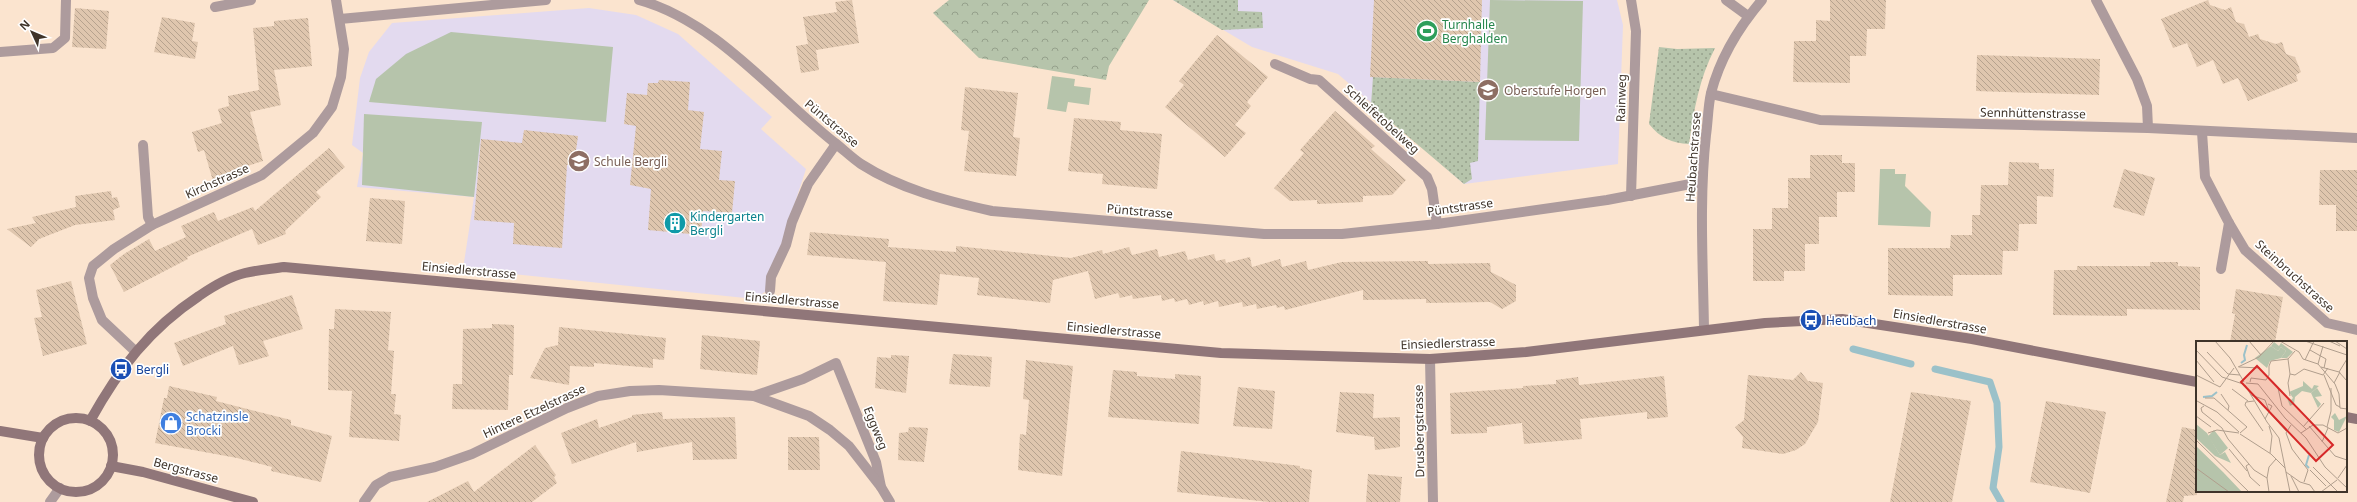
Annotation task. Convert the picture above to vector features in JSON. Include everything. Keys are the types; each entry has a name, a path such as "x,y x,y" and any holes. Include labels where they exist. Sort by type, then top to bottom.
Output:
{"main road":[{"name":"Einsiedlerstrasse","path":"90,421 105,394 135,351 174,313 214,286 244,273 284,267 1221,353 1430,360 1534,351 1765,322 1842,319 1972,339 2196,382"},
{"path":"2347,417 2357,419"},
{"path":"68,419 90,421 106,434 112,455 111,466 99,483 90,488 80,492 60,488 50,481 43,472 39,461 43,438 58,423 68,419"},
{"path":"0,431 43,438"},
{"name":"Bergstrasse","path":"111,466 143,472 253,502"}],"street":[{"path":"0,52 53,48 64,38 66,0"},
{"path":"215,7 251,0"},
{"name":"Kirchstrasse","path":"135,351 102,320 93,298 89,278 93,266 114,249 152,225 239,187 262,174 313,133 323,120 336,97 341,77 344,49 336,0"},
{"path":"340,19 546,0"},
{"name":"Püntstrasse","path":"638,0 674,12 705,32 861,164 896,182 953,203 992,211 1264,234 1342,234 1437,224 1631,196 1702,182"},
{"name":"Rainweg","path":"1631,0 1636,31 1631,196"},
{"path":"1726,0 1748,16"},
{"name":"Heubachstrasse","path":"1704,330 1702,182 1711,94 1723,59 1748,16 1762,0"},
{"path":"2096,0 2137,79 2147,106 2148,128"},
{"name":"Schleifetobelweg","path":"1274,64 1310,79 1319,80 1427,177 1432,189 1437,224"},
{"name":"Sennhüttenstrasse","path":"1711,94 1820,120 1937,125 2148,128 2202,132 2357,138"},
{"name":"Steinbruchstrasse","path":"2202,132 2205,177 2245,250 2327,322 2357,330"},
{"path":"770,291 771,277 786,246 792,222 808,184 836,144"},
{"path":"143,145 148,218 152,225"},
{"path":"2221,269 2229,223"},
{"name":"Drusbergstrasse","path":"1430,360 1433,502"},
{"name":"Hintere Etzelstrasse","path":"754,396 803,379 836,363"},
{"name":"Eggweg","path":"836,363 876,462 881,487 890,502"},
{"name":"Hintere Etzelstrasse","path":"364,502 376,485 390,477 435,468 472,454 567,408 598,396 630,391 659,390 754,396 809,416 830,430 849,446 881,487"},
{"path":"50,502 60,488"}],"shaded area":[{"name":"Oberstufe Horgen","path":"1173,0 1617,0 1623,25 1618,164 1464,184 1338,74 1252,47"},
{"name":"Schule Bergli","path":"589,8 636,15 678,34 772,117 761,129 806,169 766,291 755,299 463,269 474,197 357,187 363,153 352,145 360,78 369,52 392,23"}],"green space":[{"path":"949,0 1149,0 1109,66 1106,80 979,58 933,13"},
{"path":"1173,0 1238,0 1238,11 1262,12 1263,28 1222,30"},
{"path":"1490,0 1583,1 1579,141 1485,140"},
{"path":"451,32 613,47 606,122 369,102 376,79 406,54"},
{"path":"1659,47 1677,49 1715,48 1701,83 1695,107 1689,144 1667,139 1653,129 1649,124"},
{"path":"1052,76 1075,79 1074,86 1091,88 1089,105 1068,102 1066,112 1047,109"},
{"path":"1373,77 1480,82 1478,161 1470,163 1472,179 1464,184 1371,105"},
{"path":"364,114 482,122 474,197 362,185"},
{"path":"1880,169 1895,169 1895,174 1906,174 1905,186 1931,212 1930,227 1878,225"}],"building":[{"path":"852,0 859,43 816,50 819,70 801,73 796,46 808,44 803,17 837,12 835,2"},
{"name":"Turnhalle Berghalden","path":"1374,0 1482,0 1480,82 1370,77"},
{"path":"1830,0 1886,0 1885,29 1867,29 1866,56 1850,56 1850,83 1793,82 1794,41 1816,41 1816,20 1830,21"},
{"path":"2208,0 2210,5 2225,10 2231,7 2236,22 2244,24 2249,37 2258,34 2260,39 2276,44 2282,42 2286,54 2295,57 2301,72 2296,75 2298,81 2248,101 2238,78 2223,84 2213,60 2197,67 2187,43 2173,48 2161,19"},
{"path":"75,8 109,11 106,49 72,47"},
{"path":"162,17 195,23 192,41 198,42 195,59 154,52"},
{"path":"308,18 312,66 274,70 281,105 250,112 263,161 241,168 242,173 213,181 204,150 198,152 192,132 222,123 218,109 229,106 228,96 259,90 253,28 274,26 274,21"},
{"path":"1217,35 1268,77 1247,102 1251,106 1235,125 1246,133 1225,157 1165,107 1184,85 1179,81"},
{"path":"1977,55 2100,59 2099,95 1976,91"},
{"path":"659,80 690,82 688,110 704,112 700,149 722,151 719,180 735,181 732,213 703,211 701,235 648,230 651,189 630,185 636,126 624,124 627,93 647,95 648,83 658,83"},
{"path":"965,87 1018,93 1013,137 1020,138 1016,176 964,171 969,131 961,130"},
{"path":"1335,111 1375,146 1371,149 1406,180 1392,195 1363,196 1363,202 1317,204 1317,200 1290,201 1274,188 1304,153 1300,150"},
{"path":"1074,118 1121,122 1120,130 1162,134 1157,189 1102,184 1103,174 1068,171"},
{"path":"524,130 578,136 574,165 567,165 562,248 513,244 514,223 474,220 481,139 522,143"},
{"path":"329,148 345,167 316,192 321,197 285,231 286,234 258,245 252,229 187,257 188,259 124,292 110,265 124,254 149,239 155,251 186,237 181,226 214,212 218,221 253,207 255,211"},
{"path":"1810,155 1842,155 1842,163 1855,163 1855,192 1837,192 1837,217 1819,217 1819,244 1805,244 1805,271 1784,271 1784,281 1753,281 1753,229 1772,229 1772,208 1788,208 1788,178 1810,178"},
{"path":"2009,162 2039,163 2039,169 2054,169 2053,197 2037,196 2037,224 2019,224 2018,251 2003,251 2002,275 1953,275 1953,296 1888,295 1888,248 1950,248 1951,235 1972,235 1972,215 1980,215 1981,185 2008,185"},
{"path":"2124,169 2155,178 2144,216 2113,207"},
{"path":"2320,170 2357,170 2357,231 2336,231 2336,205 2319,205"},
{"path":"111,191 112,198 117,197 120,207 113,210 115,220 75,225 39,239 31,247 7,229 36,223 32,217 76,207 75,196"},
{"path":"370,198 405,201 402,244 366,241"},
{"path":"810,232 889,239 888,247 956,252 956,246 1071,258 1102,250 1103,254 1129,247 1132,255 1157,249 1159,257 1185,251 1188,260 1214,254 1216,261 1225,259 1226,263 1250,257 1252,267 1280,259 1282,267 1306,261 1308,270 1342,262 1428,261 1428,264 1490,263 1491,272 1516,285 1516,301 1502,309 1490,302 1426,303 1426,299 1363,300 1363,290 1285,310 1284,306 1277,308 1276,305 1257,309 1256,304 1243,307 1242,302 1219,307 1218,301 1204,305 1203,301 1189,305 1187,299 1175,302 1174,298 1162,301 1161,295 1133,299 1132,295 1120,298 1118,293 1095,299 1088,271 1053,280 1050,303 977,295 979,278 940,274 937,305 883,301 886,262 807,255"},
{"path":"2150,262 2178,262 2178,266 2200,267 2200,310 2127,309 2127,316 2053,315 2054,270 2077,270 2077,266 2150,266"},
{"path":"71,281 87,344 43,356 34,318 42,317 36,290"},
{"path":"2236,289 2283,297 2275,341 2230,341 2235,314 2232,313"},
{"path":"292,295 303,329 263,341 269,356 239,365 233,346 183,366 174,343 226,324 224,316"},
{"path":"335,309 391,312 388,350 394,351 391,394 396,394 394,414 401,415 399,441 349,437 352,391 328,390 329,329 334,329"},
{"path":"492,324 514,325 513,375 509,375 508,410 452,409 453,384 462,384 463,329 492,328"},
{"path":"559,327 666,338 664,360 653,359 653,368 594,363 594,367 570,366 569,385 530,378 545,348 558,345"},
{"path":"702,335 760,341 757,375 700,369"},
{"path":"953,354 992,357 990,387 949,384"},
{"path":"891,355 909,356 906,393 875,388 877,357 891,358"},
{"path":"1026,360 1073,366 1062,476 1018,470 1020,434 1026,435 1029,400 1023,399"},
{"path":"1113,370 1137,372 1137,376 1175,379 1175,374 1201,376 1199,424 1108,417"},
{"path":"1801,372 1808,381 1823,383 1818,422 1805,444 1796,450 1783,454 1742,448 1743,437 1735,427 1744,420 1748,375 1793,380"},
{"path":"1664,376 1668,417 1647,419 1647,412 1580,419 1582,439 1524,444 1522,423 1487,427 1487,433 1451,434 1450,393 1556,384 1556,380 1578,377 1579,385"},
{"path":"169,386 217,397 216,401 291,420 291,425 332,436 321,482 271,471 272,467 237,458 155,443 164,398 167,398"},
{"path":"1238,387 1275,391 1272,429 1233,426"},
{"path":"1340,392 1374,394 1373,418 1400,417 1400,447 1375,450 1374,437 1336,432"},
{"path":"1911,392 1971,401 1952,502 1890,502"},
{"path":"2046,401 2106,412 2090,493 2030,482"},
{"path":"662,412 663,419 735,417 737,459 693,460 692,442 637,452 636,442 572,464 561,433 597,419 599,428 632,417 632,415"},
{"path":"909,427 928,428 924,462 898,460 899,433 908,432"},
{"path":"2182,427 2196,430 2197,495 2184,496 2183,502 2166,502"},
{"path":"788,437 819,437 820,470 788,470"},
{"path":"535,445 556,475 554,477 557,483 532,502 427,502 468,481 474,492"},
{"path":"1181,451 1300,466 1300,468 1312,470 1309,502 1269,502 1177,492"},
{"path":"1368,474 1402,477 1400,502 1366,502"}],"waterway":[{"path":"1853,349 1911,364"},
{"path":"1935,369 1990,382 1997,403 1999,447 1993,488 2001,502"}],"place":[{"name":"Turnhalle Berghalden","path":"1427,31"},
{"name":"Oberstufe Horgen","path":"1488,90"},
{"name":"Schule Bergli","path":"579,161"},
{"name":"Kindergarten Bergli","path":"675,223"},
{"name":"Heubach","path":"1811,320"},
{"name":"Bergli","path":"121,369"},
{"name":"Schatzinsle Brocki","path":"171,423"}]}
